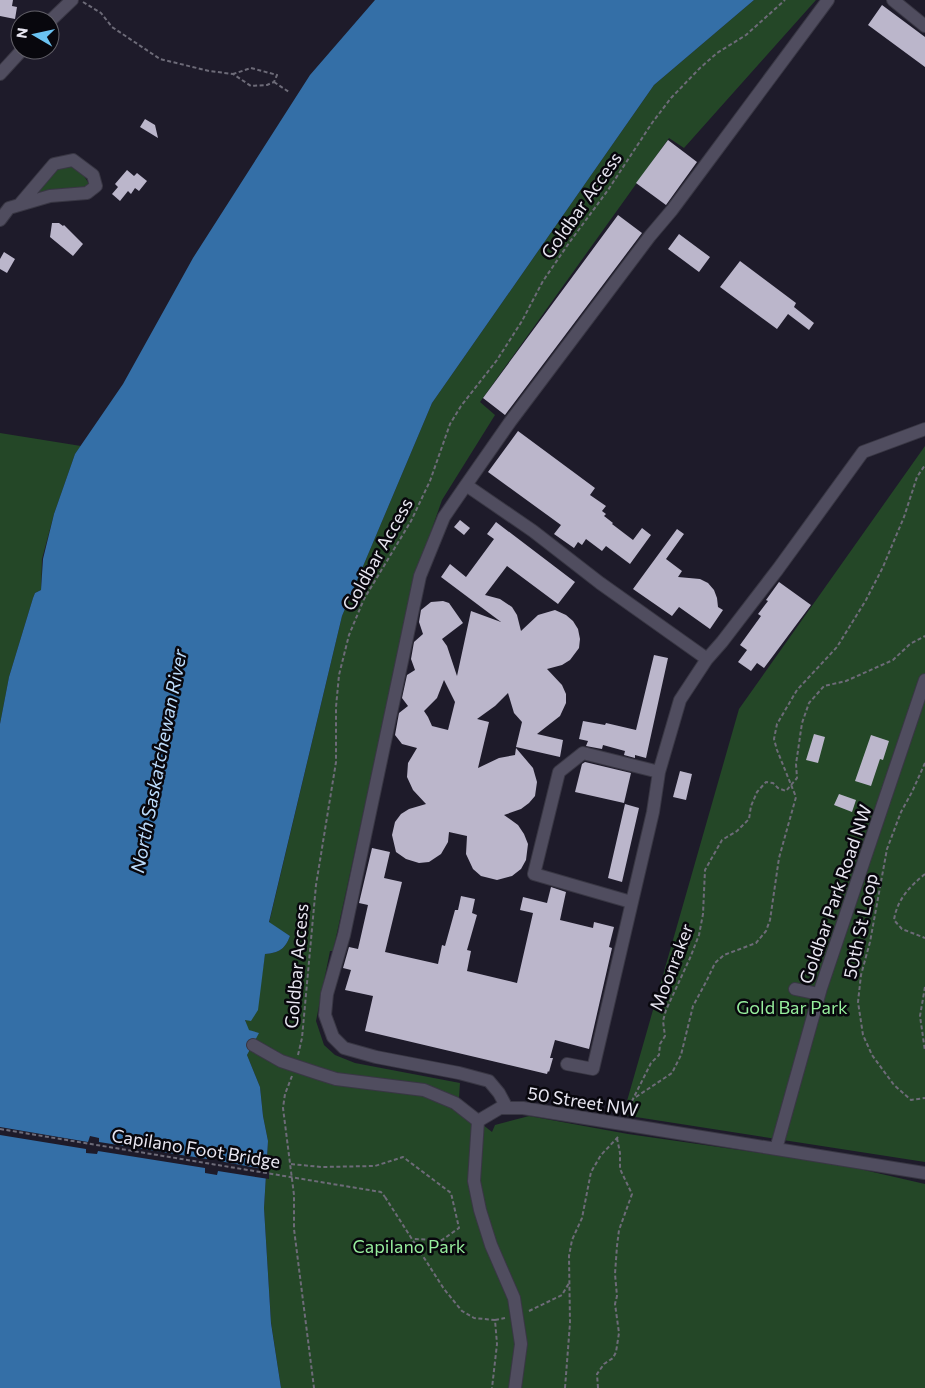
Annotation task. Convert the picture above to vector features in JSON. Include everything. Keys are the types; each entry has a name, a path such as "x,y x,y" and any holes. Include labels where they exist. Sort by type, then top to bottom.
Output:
{"street":[{"path":"60,11 72,0"},
{"path":"506,1108 499,1093 489,1081 459,1073 376,1058 344,1048 333,1037 325,1015 327,994 344,935 420,576 444,517 466,484 828,0"},
{"path":"893,0 925,26"},
{"path":"0,74 13,60"},
{"path":"0,220 9,208 20,204 50,196 87,193 96,186 93,175 73,160 54,164 20,204"},
{"path":"566,1064 593,1070 653,812 659,772 680,700 707,658 722,642 772,576 863,452 925,429"},
{"path":"466,484 533,531 600,583 707,658"},
{"name":"Goldbar Park Road NW","path":"776,1150 819,994 925,680"},
{"path":"631,902 534,874 559,772 583,752 659,772"},
{"path":"794,989 819,994"},
{"path":"252,1044 296,1068 336,1078 424,1090 455,1103 478,1121 474,1181 480,1210 491,1245 514,1298 520,1344 515,1388"},
{"name":"50 Street NW","path":"478,1121 500,1108 523,1108 925,1173"}],"path":[{"path":"79,0 101,13 112,28 160,59 209,71 234,74 251,68 277,76 274,82 267,86 251,86 234,74"},
{"name":"Goldbar Access","path":"314,1388 294,1229 294,1195 283,1108 285,1094 296,1068 302,1038 316,885 336,762 336,707 340,675 349,635 364,599 411,521 430,481 450,424 461,406 497,360 522,321 543,281 569,243 671,98 717,53 746,35 785,0"},
{"path":"274,82 289,92"},
{"path":"625,1115 634,1098 672,1073 681,1055 693,1006 714,963 724,956 756,943 766,931 770,920 779,858 796,797 774,739 777,724 796,690 838,647 871,592 904,517 917,477 925,465"},
{"path":"793,785 797,778 796,764 802,723 810,703 824,686 846,681 893,660 910,644 925,636"},
{"name":"50th St Loop","path":"925,763 901,812 887,849 870,942 860,975 858,1002 863,1035 872,1055 894,1085 911,1100 925,1098"},
{"name":"Moonraker","path":"634,1098 651,1063 659,1055 660,1044 665,1036 663,1021 666,1010 699,935 703,914 706,870 711,858 722,840 737,831 749,819 751,806 760,786 766,782 773,783 778,788 786,791 793,785"},
{"name":"50th St Loop","path":"925,874 912,884 896,906 894,920 902,929 925,938"},
{"path":"925,987 920,1016 925,1051"},
{"name":"Capilano Foot Bridge","path":"0,1129 381,1192 413,1239"},
{"path":"565,1388 570,1323 569,1283 572,1240 582,1218 591,1172 601,1155 617,1138 620,1153 620,1169 632,1194 619,1230 617,1246 615,1274 618,1296 615,1304 619,1332 618,1342 613,1358 604,1364 597,1374 598,1388"},
{"path":"290,1164 321,1167 375,1166 403,1157 451,1193 459,1228 442,1240 413,1239"},
{"path":"413,1239 444,1289 462,1311 474,1318 496,1320 516,1316 555,1300 562,1295 569,1283"},
{"path":"492,1388 497,1344 496,1320"}],"green space":[{"name":"Capilano Park","path":"754,0 816,0 684,148 669,138 480,402 495,415 442,500 415,577 333,951 330,951 316,1021 324,1045 335,1055 355,1063 460,1083 459,1098 467,1104 478,1121 492,1132 495,1125 529,1116 628,1134 838,1164 925,1184 925,1388 281,1388 271,1322 264,1208 268,1141 260,1087 247,1055 258,1033 248,1030 245,1019 260,988 265,954 281,950 290,936 269,923 342,616 432,403 654,85"},
{"path":"71,165 81,171 89,184 86,187 31,195 55,169"},
{"path":"0,433 81,446 75,454 54,514 42,559 41,590 35,593 33,598 9,677 0,724"},
{"name":"Gold Bar Park","path":"925,446 925,1162 623,1115 739,709"}],"water":[{"name":"North Saskatchewan River","path":"375,0 754,0 654,85 432,403 342,616 269,922 290,936 281,950 265,954 258,1010 251,1021 245,1020 249,1030 259,1033 247,1055 260,1087 268,1141 264,1208 271,1323 281,1388 0,1388 0,724 9,677 33,598 35,593 41,590 43,559 54,514 75,454 123,384 193,258 310,75"}],"pier":[{"path":"0,1127 88,1142 90,1136 99,1138 99,1142 207,1159 208,1155 219,1157 219,1161 269,1170 269,1179 218,1171 217,1175 205,1173 205,1168 98,1151 97,1154 86,1153 86,1149 0,1135"}],"building":[{"path":"0,0 13,0 12,6 17,7 16,10 10,10 10,18 0,16"},
{"path":"882,5 925,37 925,67 868,25"},
{"path":"145,119 155,125 158,138 140,127"},
{"path":"668,140 697,162 666,205 636,183"},
{"path":"127,170 134,176 137,173 147,181 139,191 135,188 131,194 128,191 120,201 112,194 118,187 115,184"},
{"path":"618,215 642,233 505,415 483,398"},
{"path":"52,223 64,225 83,244 73,256 50,237"},
{"path":"679,234 710,257 699,272 668,249"},
{"path":"4,252 15,259 7,273 0,269 0,259"},
{"path":"740,261 796,303 794,307 814,323 809,330 788,314 777,329 720,287"},
{"path":"518,431 595,488 590,495 606,506 602,511 612,524 633,540 642,528 651,535 630,564 606,546 602,551 586,539 582,545 578,542 574,548 554,534 561,525 488,472"},
{"path":"460,520 470,528 464,535 454,527"},
{"path":"496,522 575,582 558,604 507,566 485,595 500,599 512,607 517,615 521,631 538,615 555,610 573,621 578,629 580,639 579,648 570,660 562,665 547,669 562,685 566,694 566,703 560,716 537,734 563,740 560,757 516,747 522,722 514,713 508,693 495,706 477,719 489,722 478,768 499,758 515,755 516,748 533,768 537,782 535,796 529,803 521,809 504,815 518,825 524,834 528,844 526,860 521,869 512,876 497,880 481,876 473,869 466,854 467,836 449,832 448,842 441,854 429,862 419,863 406,859 396,852 392,835 395,822 401,814 409,809 426,804 413,790 407,777 408,763 417,748 402,744 395,735 399,713 408,706 402,698 407,675 415,670 411,659 414,642 423,634 419,622 421,610 431,602 443,601 449,603 463,623 442,639 447,646 457,676 471,611 501,622 441,577 450,564 466,577 494,539 487,534","holes":["444,680 455,702 448,730 432,726 424,711 437,698"]},
{"path":"677,529 684,534 666,559 682,571 678,577 700,579 708,583 714,590 718,607 723,610 710,629 679,607 672,616 633,589"},
{"path":"779,582 811,605 764,668 757,663 751,671 738,662 747,650 740,645 761,616 758,614"},
{"path":"654,655 668,658 646,758 624,755 625,751 603,745 602,749 586,746 588,741 579,739 583,721 605,725 606,723 636,730"},
{"path":"814,734 825,737 818,763 806,760"},
{"path":"871,735 889,741 883,760 880,759 871,786 855,781"},
{"path":"585,762 631,773 624,803 575,792 582,764"},
{"path":"680,771 692,774 686,800 673,797"},
{"path":"839,794 856,800 852,812 834,805"},
{"path":"625,804 639,808 622,882 608,878"},
{"path":"372,848 390,852 384,878 402,882 385,952 438,964 442,945 445,946 461,896 475,899 472,913 477,915 467,950 471,951 467,971 517,983 533,913 520,910 523,897 547,903 551,887 566,892 560,920 593,928 594,922 614,927 609,947 612,948 589,1049 555,1040 550,1058 553,1058 547,1074 365,1031 373,996 345,990 351,970 343,968 349,947 358,949 368,905 359,903"}]}
